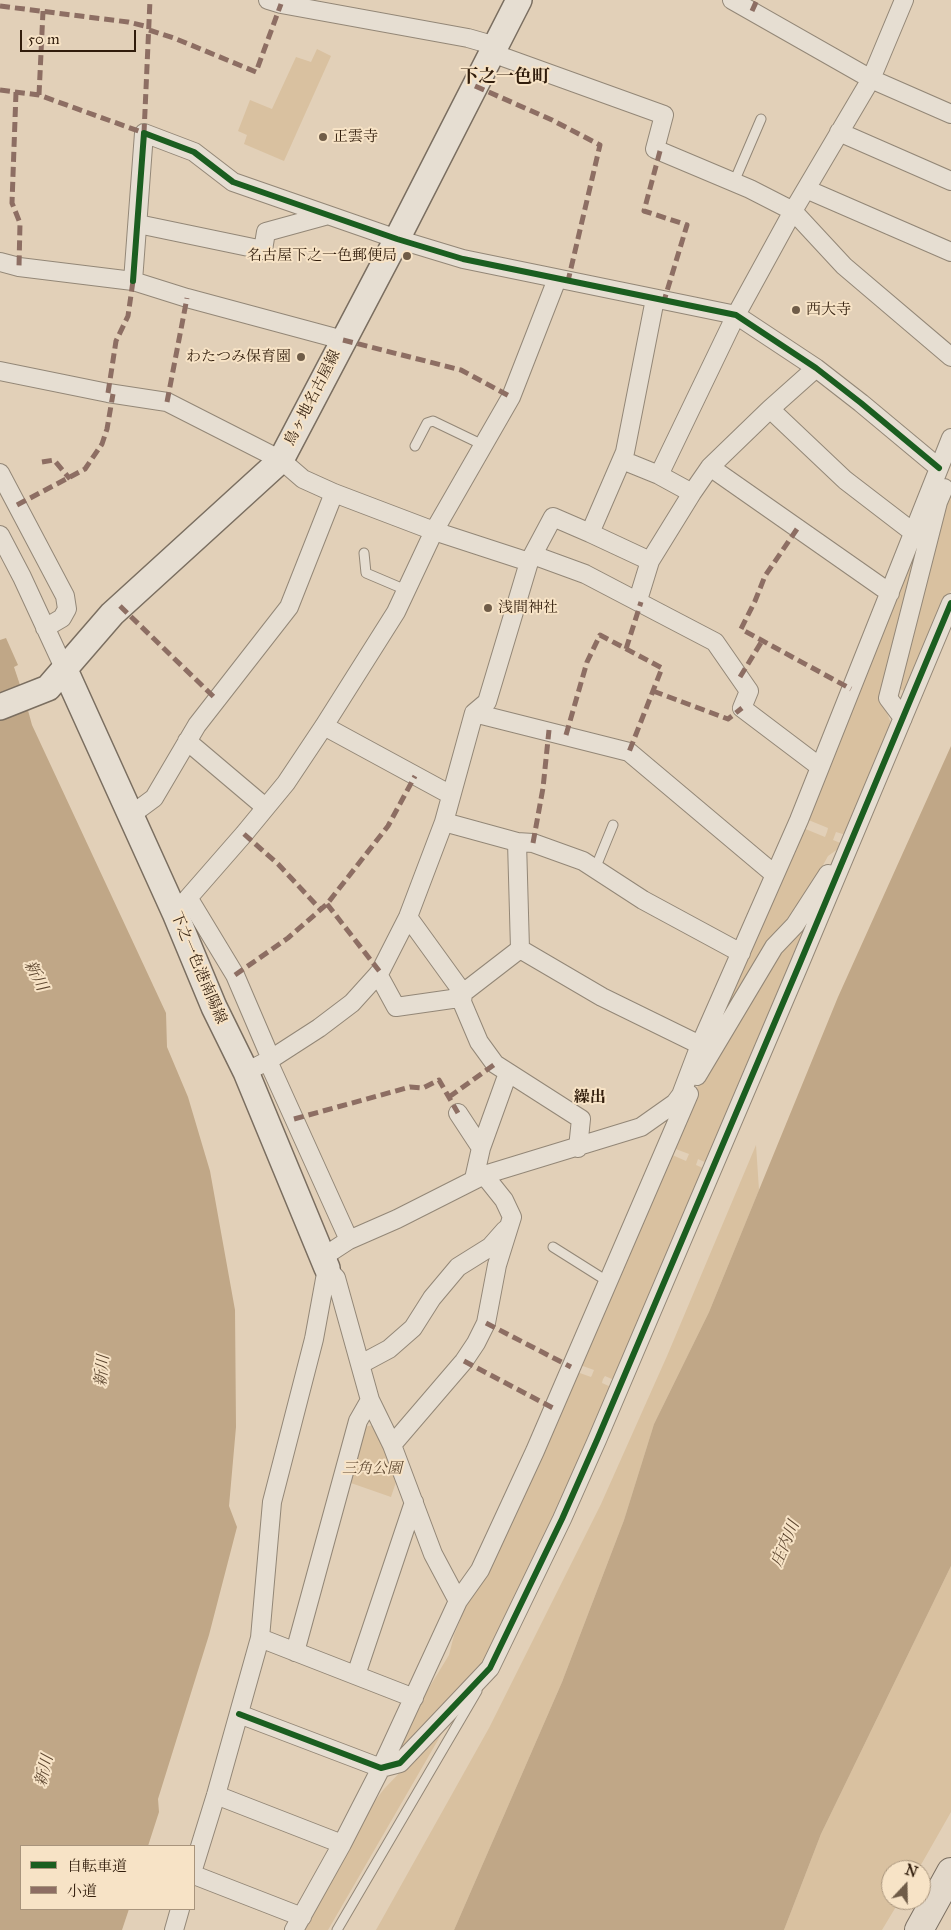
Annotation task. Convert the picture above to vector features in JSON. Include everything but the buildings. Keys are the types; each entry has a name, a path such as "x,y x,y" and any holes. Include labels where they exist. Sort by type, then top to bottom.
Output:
{"main road":[{"name":"鳥ヶ地名古屋線","path":"0,707 57,678 112,614 281,460 519,0"},
{"name":"下之一色港南陽線","path":"57,678 182,906 214,1007 246,1072 325,1262"},
{"path":"919,1930 951,1872"}],"street":[{"path":"268,0 281,4 468,38 664,115 655,148 734,182 793,211 844,266 951,356"},
{"path":"732,0 871,79 951,114"},
{"path":"659,474 736,315 793,211 871,79 904,0"},
{"path":"839,132 951,181"},
{"path":"133,281 144,133 194,152 233,182 397,239 463,259 736,315 816,368 945,470"},
{"path":"806,189 951,252"},
{"path":"138,224 263,250 266,232 328,214"},
{"path":"0,262 19,267 133,281 187,298 343,340"},
{"path":"350,1240 269,1060 235,975 182,906 286,783 396,612 434,531 511,397 557,279"},
{"path":"590,533 625,452 654,299"},
{"path":"638,600 650,561 710,467 816,368"},
{"path":"0,371 108,394 167,402 281,460 303,479 334,493 434,531 585,574 638,600 715,642 749,691 742,708 820,767"},
{"path":"770,409 845,480 914,533"},
{"path":"681,1094 700,1044 799,820 914,533 932,500 945,470 951,438"},
{"path":"622,460 659,474 692,493"},
{"path":"710,467 890,593"},
{"path":"0,473 65,596 67,609 62,618 46,628"},
{"path":"131,815 154,798 187,741 207,712 289,607 334,493"},
{"path":"903,718 888,698 932,500"},
{"path":"246,1072 269,1060 352,1003 378,974 408,917 444,822 474,713 486,702 531,558 553,517 650,561"},
{"path":"0,535 46,628 57,678"},
{"path":"239,1714 380,1768 400,1762 490,1668 557,1528 596,1440 951,603"},
{"path":"474,713 628,752 774,874"},
{"path":"324,726 451,795"},
{"path":"187,741 265,807"},
{"path":"444,822 517,842 533,843 583,861 643,900 740,954"},
{"path":"517,842 520,949"},
{"path":"195,1876 298,1924 342,1844 380,1768 458,1601 480,1570 534,1451 695,1080 774,946 795,925 829,874 841,865"},
{"path":"408,917 463,993 462,1002 479,1042 495,1064 581,1119 578,1148"},
{"path":"378,974 396,1007 452,999 463,993 520,949"},
{"path":"520,949 602,997 700,1044"},
{"path":"479,1177 481,1148 508,1073"},
{"path":"195,1863 260,1638 272,1502 314,1339 325,1262 350,1240 397,1219 479,1177 642,1127 675,1103 695,1080"},
{"path":"458,1113 481,1148"},
{"path":"642,1127 665,1147"},
{"path":"392,1446 464,1361 476,1344 486,1323 497,1265 512,1217 504,1200 479,1177"},
{"path":"360,1364 389,1349 413,1328 432,1298 458,1267 490,1247 501,1237 510,1224"},
{"path":"325,1262 336,1278 370,1400 392,1446 433,1554 458,1601"},
{"path":"295,1652 358,1421 370,1400"},
{"path":"356,1675 414,1502"},
{"path":"260,1638 414,1698"},
{"path":"216,1795 342,1844"},
{"path":"174,1930 180,1910"}],"lane":[{"path":"734,182 761,119"},
{"path":"415,446 427,423 433,421 484,445"},
{"path":"364,553 366,573 406,590"},
{"path":"595,869 613,825"},
{"path":"553,1247 608,1281"},
{"path":"337,1930 490,1668"}],"green space":[{"path":"317,49 331,56 284,161 244,144 247,135 238,131 250,100 272,109 296,57 311,62"},
{"path":"951,482 951,590 909,693 895,687 944,501"},
{"path":"926,524 881,698 893,728 846,835 836,832 833,840 843,844 842,846 828,856 792,922 705,1056 803,828 825,837 828,828 806,819"},
{"path":"825,884 707,1163 698,1159 696,1165 705,1169 614,1380 605,1376 603,1379 602,1383 611,1387 557,1510 481,1665 396,1754 413,1714 449,1655 454,1635 466,1606 577,1372 591,1377 592,1375 594,1370 580,1365 670,1154 686,1161 689,1154 673,1148 700,1081 777,949"},
{"path":"756,1145 759,1190 709,1312 654,1424 624,1520 562,1682 454,1930 376,1930 489,1728 601,1504 667,1356"},
{"name":"三角公園","path":"374,1425 397,1479 391,1497 348,1482 363,1427"},
{"path":"951,1566 951,1812 924,1860 881,1860 881,1910 894,1910 882,1930 784,1930 821,1834"},
{"path":"449,1721 328,1930 303,1930 342,1862 368,1810 384,1789"}],"water":[{"name":"新川","path":"6,638 18,665 14,667 32,725 166,1013 167,1047 188,1097 210,1171 235,1310 236,1427 229,1506 237,1527 209,1635 158,1799 159,1812 148,1845 20,1845 20,1910 129,1910 122,1930 0,1930 0,640"},
{"name":"庄内川","path":"951,746 951,1566 821,1834 784,1930 454,1930 562,1682 624,1520 654,1424 709,1312 838,997"}],"marked path":[{"path":"0,90 39,95 144,133 150,0"},
{"path":"752,11 757,0"},
{"path":"149,30 174,38 256,72 281,4"},
{"path":"0,6 128,22 149,27"},
{"path":"39,95 43,11"},
{"path":"475,86 552,120 600,145 568,281"},
{"path":"16,92 12,203 20,223 19,267"},
{"path":"660,151 644,211 687,225 664,301"},
{"path":"108,393 116,341 128,316 133,281"},
{"path":"167,402 187,298"},
{"path":"343,340 461,370 511,397"},
{"path":"17,505 85,469 102,444 107,429 113,394"},
{"path":"42,462 54,460 70,479"},
{"path":"797,529 765,576 741,629 851,689"},
{"path":"626,649 641,602"},
{"path":"120,606 216,699"},
{"path":"566,735 587,662 600,635 662,668 629,752"},
{"path":"740,677 762,641"},
{"path":"653,691 728,719 742,708"},
{"path":"533,843 543,788 549,730"},
{"path":"235,975 288,938 327,904 388,826 415,776"},
{"path":"244,834 278,864 321,910"},
{"path":"327,904 380,972"},
{"path":"449,1097 495,1064"},
{"path":"294,1119 410,1087 423,1088 439,1080 458,1113"},
{"path":"486,1323 571,1367"},
{"path":"464,1361 553,1408"}],"cycle path":[{"path":"133,281 144,133 194,152 233,182 397,239 463,259 736,315 816,368 939,468"},
{"path":"239,1714 381,1768 400,1763 490,1668 562,1519 597,1440 951,603"}],"place":[{"name":"正雲寺","path":"323,137"},
{"name":"名古屋下之一色郵便局","path":"407,256"},
{"name":"西大寺","path":"796,310"},
{"name":"わたつみ保育園","path":"301,357"},
{"name":"浅間神社","path":"488,608"}],"district":[{"name":"下之一色町","path":"505,78"},
{"name":"繰出","path":"590,1098"}]}
